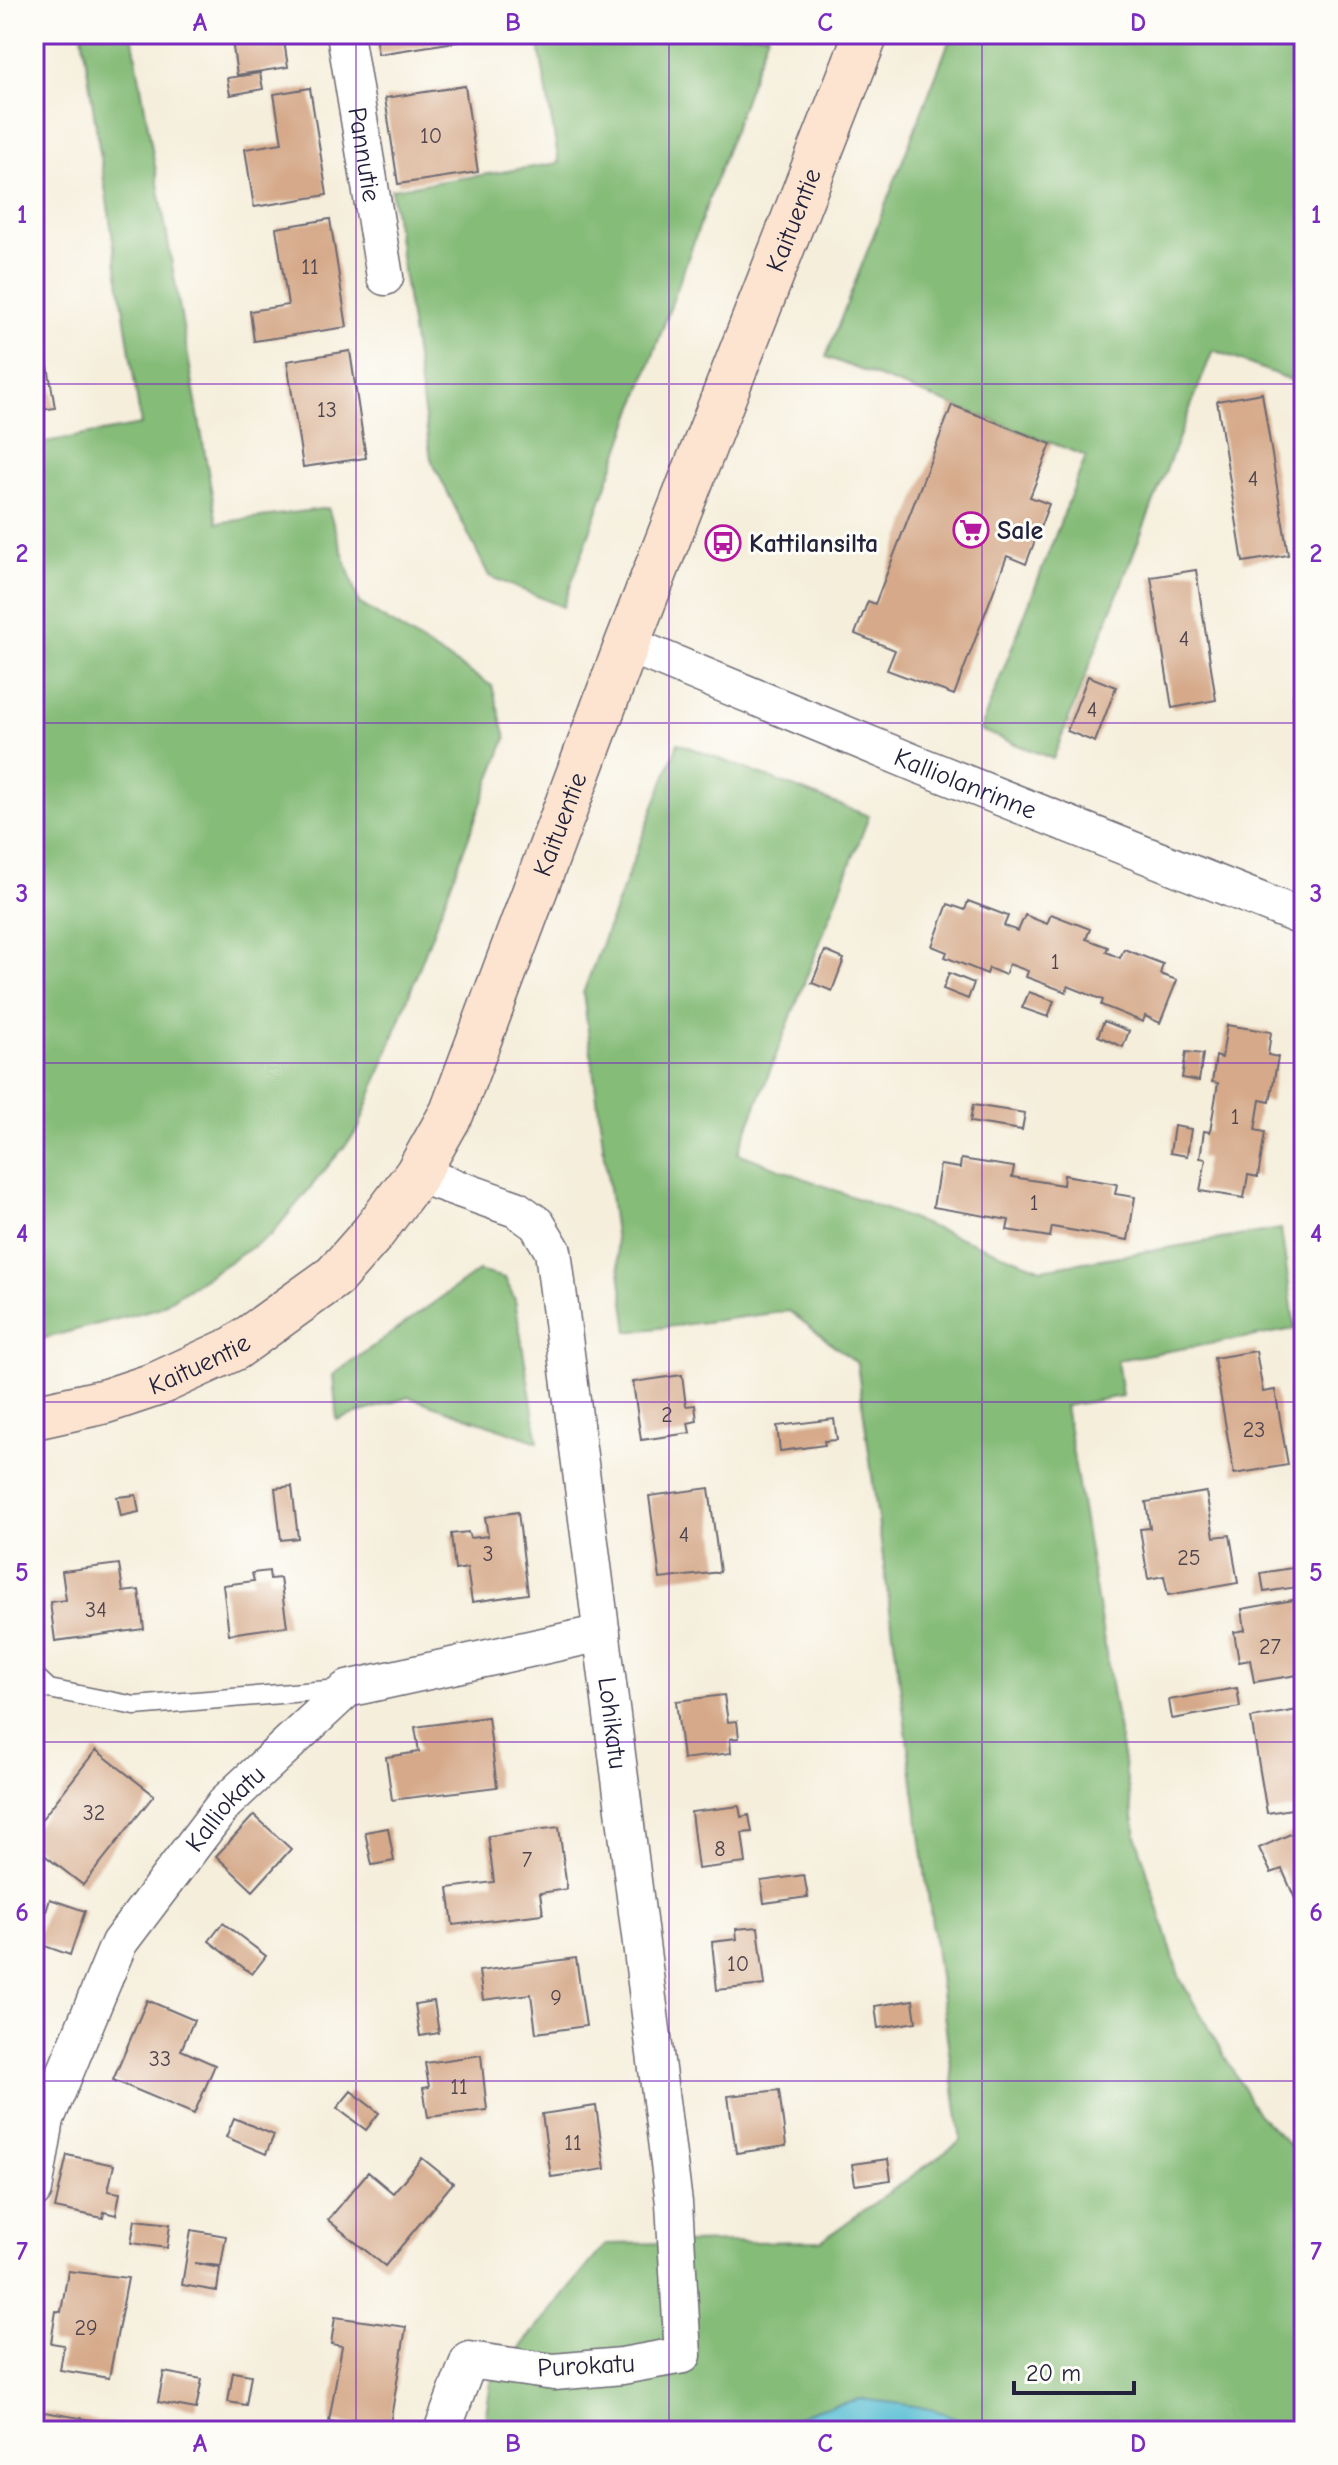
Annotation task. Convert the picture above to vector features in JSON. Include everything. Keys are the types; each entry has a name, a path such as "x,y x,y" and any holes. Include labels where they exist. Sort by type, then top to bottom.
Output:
{"street":[{"name":"Pannutie","path":"345,34 385,277"},
{"name":"Kaituentie","path":"34,1417 106,1401 157,1384 235,1348 335,1276 372,1234 417,1174 452,1112 627,644 866,34"},
{"name":"Kalliolanrinne","path":"627,644 917,764 1304,918"},
{"name":"Lohikatu","path":"417,1174 516,1209 537,1224 553,1251 674,2203 683,2355"},
{"path":"347,1689 602,1633"},
{"name":"Kalliokatu","path":"34,2190 46,2119 119,1943 225,1803 347,1689"},
{"name":"Purokatu","path":"442,2431 469,2360 554,2372 622,2366 683,2355"}],"lane":[{"path":"34,1675 49,1689 135,1706 347,1689"}],"green space":[{"path":"82,34 132,34 217,523 328,508 359,603 492,686 506,738 358,1130 271,1235 158,1308 34,1341 34,444 141,425"},
{"path":"537,34 768,34 563,607 489,576 431,459 391,189 559,163"},
{"path":"952,34 1304,34 1304,385 1213,350 1053,759 980,730 1086,456 826,357"},
{"path":"678,743 869,816 738,1153 1042,1269 1281,1229 1295,1329 1117,1360 1122,1396 1065,1406 1136,1835 1180,1979 1258,2114 1304,2159 1304,2431 483,2431 491,2383 606,2244 821,2241 961,2141 857,1363 789,1311 628,1332 583,993"},
{"path":"478,1271 505,1278 515,1300 538,1442 409,1397 337,1420 333,1375"}],"water":[{"path":"861,2399 938,2411 979,2431 761,2431 817,2409"}],"building":[{"path":"231,34 283,34 288,67 237,75"},
{"path":"375,34 494,34 494,36 378,54"},
{"path":"260,73 263,89 230,95 227,78"},
{"path":"465,86 478,172 398,184 385,98"},
{"path":"310,88 327,195 254,207 245,149 282,143 274,94"},
{"path":"330,219 347,327 254,341 250,311 288,305 276,228"},
{"path":"34,282 55,408 34,411"},
{"path":"350,351 366,458 303,467 287,361"},
{"path":"1262,393 1288,555 1243,562 1217,401"},
{"name":"Sale","path":"952,405 1051,444 1030,497 1049,504 1026,564 1007,556 954,695 887,670 895,650 855,634 868,601 875,604"},
{"path":"1196,570 1216,700 1172,708 1151,577"},
{"path":"1088,676 1116,687 1095,742 1067,731"},
{"path":"1304,695 1304,752 1302,752 1293,696"},
{"path":"968,901 1008,916 1004,926 1018,931 1025,915 1047,924 1051,914 1090,929 1086,939 1108,947 1106,952 1120,958 1124,949 1163,964 1160,974 1177,980 1160,1023 1145,1016 1143,1022 1101,1005 1103,1000 1068,986 1066,992 1026,977 1028,971 1009,964 1005,975 989,968 987,974 945,957 947,952 932,946 948,904 965,910"},
{"path":"825,951 844,959 832,991 812,983"},
{"path":"949,973 974,983 968,999 943,989"},
{"path":"1029,992 1054,1001 1048,1017 1022,1008"},
{"path":"1104,1021 1129,1031 1123,1047 1098,1036"},
{"path":"1227,1025 1271,1032 1268,1055 1278,1057 1270,1102 1260,1100 1255,1130 1265,1132 1258,1177 1248,1175 1244,1198 1200,1191 1206,1159 1200,1158 1204,1131 1210,1132 1218,1083 1212,1082 1216,1056 1222,1058"},
{"path":"1186,1052 1203,1054 1199,1081 1182,1078"},
{"path":"973,1105 1025,1113 1022,1130 970,1122"},
{"path":"1174,1126 1191,1129 1187,1156 1170,1153"},
{"path":"961,1159 1014,1167 1012,1177 1063,1185 1064,1175 1117,1184 1115,1194 1135,1197 1128,1240 1052,1227 1050,1237 1007,1230 1009,1220 933,1207 940,1165 960,1168"},
{"path":"1256,1351 1263,1392 1275,1390 1288,1465 1234,1474 1214,1358"},
{"path":"682,1375 686,1406 695,1405 697,1421 688,1423 690,1433 641,1440 633,1382"},
{"path":"834,1419 837,1440 824,1441 825,1445 780,1451 777,1426"},
{"path":"292,1486 298,1538 281,1540 275,1488"},
{"path":"709,1488 720,1572 660,1579 649,1496"},
{"path":"1206,1492 1214,1537 1230,1535 1238,1583 1168,1595 1164,1576 1148,1579 1140,1529 1150,1528 1146,1502"},
{"path":"136,1495 139,1512 121,1516 117,1497"},
{"path":"518,1512 528,1594 472,1602 467,1568 455,1570 451,1534 468,1532 470,1538 488,1536 485,1517"},
{"path":"119,1564 123,1592 139,1590 144,1629 55,1641 50,1602 66,1600 62,1571"},
{"path":"1304,1566 1304,1586 1264,1592 1261,1573"},
{"path":"269,1571 270,1579 280,1578 287,1626 229,1634 223,1585 254,1581 252,1573"},
{"path":"1304,1598 1304,1674 1254,1682 1250,1660 1239,1662 1234,1632 1245,1630 1242,1609"},
{"path":"1237,1688 1240,1707 1172,1719 1169,1700"},
{"path":"724,1695 728,1722 737,1721 739,1738 730,1739 731,1753 683,1759 676,1701"},
{"path":"1304,1709 1304,1727 1300,1727 1304,1753 1304,1807 1267,1813 1251,1718"},
{"path":"488,1717 497,1787 392,1800 386,1757 419,1752 415,1727"},
{"path":"96,1750 154,1795 83,1885 34,1847 34,1829"},
{"path":"739,1806 741,1817 749,1815 752,1832 742,1833 746,1863 698,1869 691,1812"},
{"path":"254,1815 291,1849 253,1891 216,1856"},
{"path":"559,1827 567,1889 540,1893 543,1914 453,1925 448,1888 494,1882 488,1836"},
{"path":"388,1828 394,1861 372,1865 365,1832"},
{"path":"1304,1828 1304,1919 1282,1869 1271,1873 1259,1848"},
{"path":"804,1875 808,1897 764,1903 761,1881"},
{"path":"50,1899 85,1911 70,1955 36,1943"},
{"path":"223,1923 266,1956 252,1974 209,1941"},
{"path":"758,1927 765,1985 717,1990 712,1942 737,1939 736,1929"},
{"path":"576,1958 586,2026 536,2033 531,1994 483,2000 479,1971"},
{"path":"147,2000 194,2020 181,2050 215,2065 194,2114 113,2080"},
{"path":"913,2000 916,2022 878,2028 875,2006"},
{"path":"434,2001 439,2033 420,2036 415,2004"},
{"path":"481,2055 487,2110 428,2117 423,2088 429,2087 425,2063"},
{"path":"779,2090 786,2146 736,2153 728,2096"},
{"path":"351,2091 379,2113 366,2130 337,2108"},
{"path":"596,2106 605,2169 551,2177 542,2114"},
{"path":"234,2118 274,2135 266,2154 226,2137"},
{"path":"67,2155 114,2165 108,2191 120,2193 116,2215 104,2212 103,2218 55,2208"},
{"path":"422,2158 453,2183 385,2266 328,2220 368,2172 393,2193"},
{"path":"888,2159 891,2180 855,2185 852,2164"},
{"path":"135,2220 170,2224 167,2248 131,2243"},
{"path":"191,2230 226,2236 221,2266 194,2263 220,2268 217,2291 182,2285"},
{"path":"68,2271 128,2278 109,2378 60,2370 64,2345 51,2343 56,2311 61,2312"},
{"path":"335,2317 406,2327 389,2430 329,2421 342,2346 331,2344"},
{"path":"164,2372 202,2379 196,2409 158,2402"},
{"path":"233,2372 251,2375 246,2405 228,2402"},
{"path":"44,2412 147,2429 147,2431 41,2431"}],"place":[{"name":"Sale","path":"971,530"},
{"name":"Kattilansilta","path":"723,543"}]}
